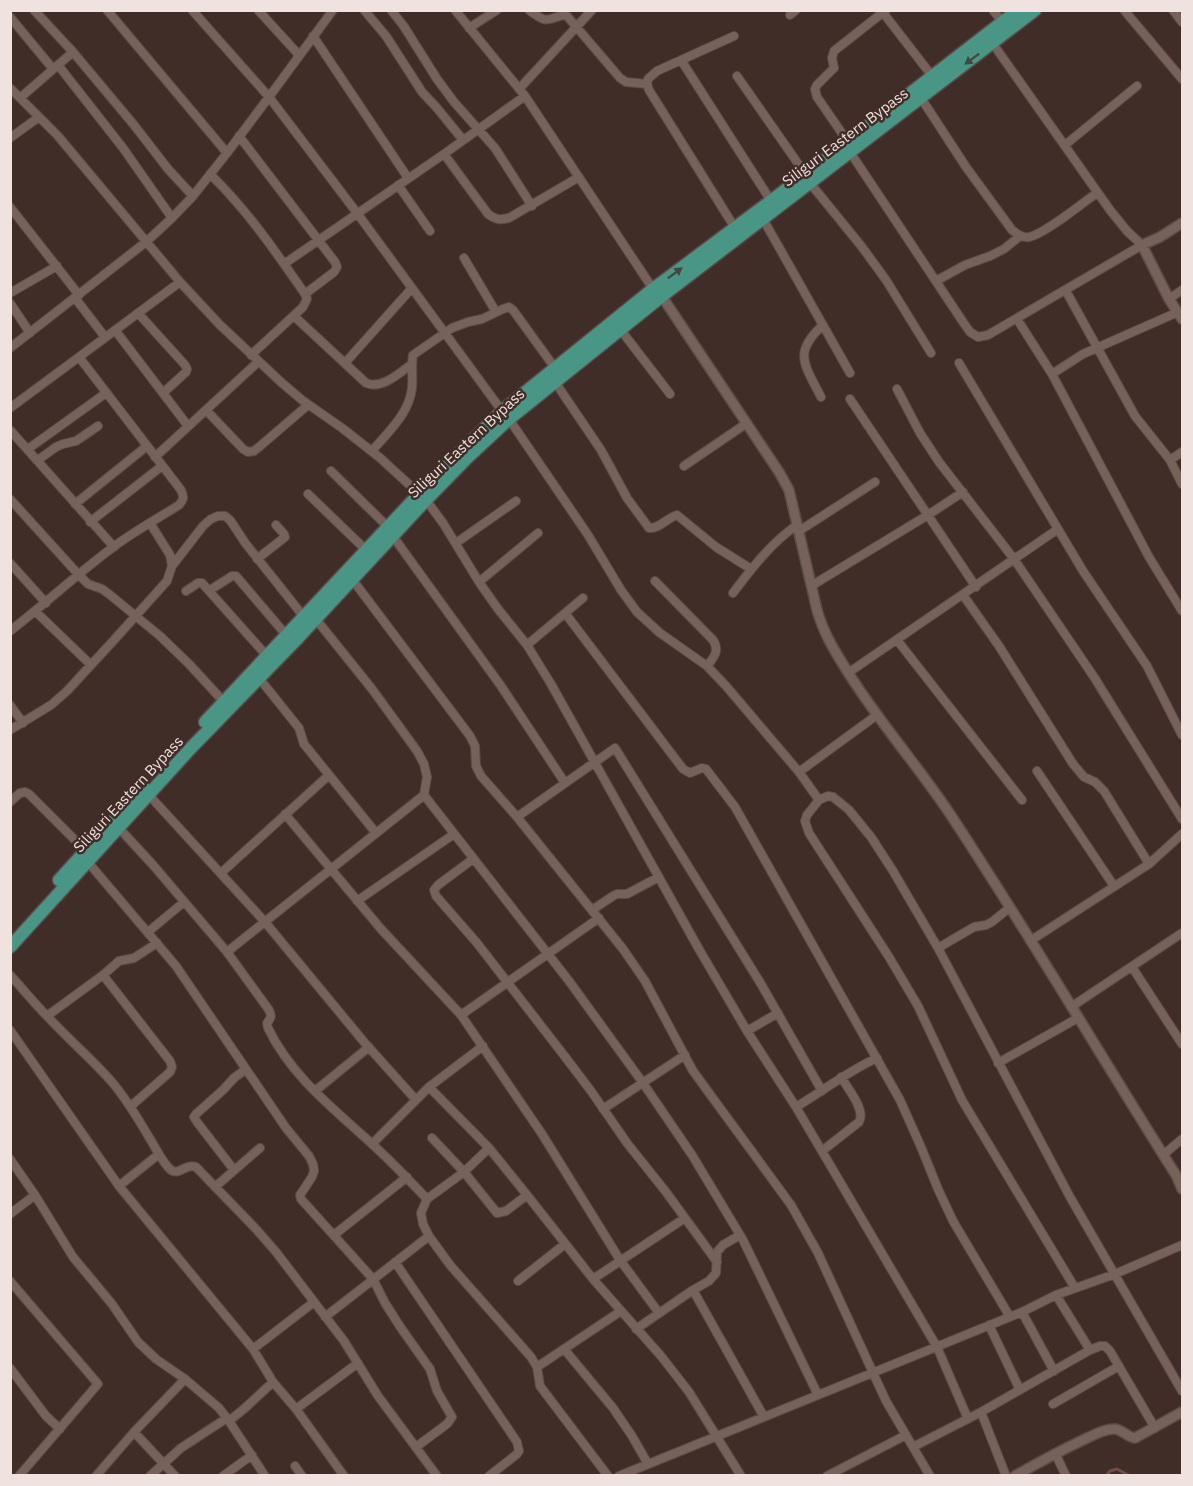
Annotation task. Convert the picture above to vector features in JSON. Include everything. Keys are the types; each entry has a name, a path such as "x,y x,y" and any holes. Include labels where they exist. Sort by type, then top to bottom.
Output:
{"main road":[{"name":"Siliguri Eastern Bypass","path":"849,147 921,98 990,39 1003,22 1018,10"},
{"name":"Siliguri Eastern Bypass","path":"506,415 555,382 620,329 657,291 763,219 932,76 1035,10"},
{"name":"Siliguri Eastern Bypass","path":"10,936 287,636 352,579 390,531 422,497 468,457 506,415 555,368 771,201 808,179"},
{"name":"Siliguri Eastern Bypass","path":"10,947 86,856 118,827 259,678 366,550 390,531"}],"street":[{"path":"34,10 73,52 135,125 168,169 193,196"},
{"path":"107,10 226,153"},
{"path":"192,10 269,97 357,213 506,415 588,535 637,612 660,633 706,666 726,686 799,772 819,800"},
{"path":"258,10 299,55"},
{"path":"10,348 146,242 172,218 193,196 333,10"},
{"path":"364,10 386,36 422,92 463,140"},
{"path":"391,10 454,102 479,128 509,167 532,206"},
{"path":"455,10 522,92 779,472 789,490 822,630 877,715 949,813 1176,1175 1182,1190"},
{"path":"469,28 497,10"},
{"path":"529,10 547,21 567,16 620,78 626,82 647,84"},
{"path":"284,264 479,128 522,92 592,10"},
{"path":"993,10 1003,22"},
{"path":"1124,10 1182,79"},
{"path":"1173,10 1182,22"},
{"path":"932,76 883,11 834,51 832,58 834,68 814,89 963,322 970,332 978,337 988,335 1142,245 1182,225"},
{"path":"10,17 56,67 123,148 172,218"},
{"path":"313,36 408,178"},
{"path":"734,36 651,75 647,84 735,228"},
{"path":"990,39 1097,193 1127,231 1142,245 1180,316 1097,347 1052,374"},
{"path":"20,98 73,52"},
{"path":"681,60 771,201"},
{"path":"737,76 808,179 886,280 931,353"},
{"path":"1065,145 1137,86"},
{"path":"10,88 58,136 180,282 220,325 258,362 308,405 372,452 422,497 443,523 479,582 527,645 551,684 747,1031 796,1107 937,1347 968,1419"},
{"path":"921,98 966,167 1012,230 1020,236 1029,237 1042,231 1097,193"},
{"path":"10,138 39,117"},
{"path":"239,136 335,262 337,267 334,272 305,294"},
{"path":"444,154 488,214 495,219 509,218 579,177"},
{"path":"210,174 257,226 307,300 307,303 294,316 251,355"},
{"path":"398,185 430,231"},
{"path":"10,207 57,266 105,337"},
{"path":"763,219 850,373"},
{"path":"936,281 965,265 1004,249 1020,236"},
{"path":"464,258 496,312"},
{"path":"10,293 57,266"},
{"path":"10,408 180,282"},
{"path":"345,363 412,288"},
{"path":"1169,299 1182,290"},
{"path":"1066,291 1135,416 1170,460 1182,484"},
{"path":"10,303 30,333"},
{"path":"372,452 408,405 412,388 413,355 460,324 482,319 509,307 555,368"},
{"path":"138,313 187,369 163,393"},
{"path":"294,316 366,383 378,386 412,364"},
{"path":"1017,318 1052,374 1149,557 1182,611"},
{"path":"820,397 804,356 812,334 823,325"},
{"path":"620,329 670,394"},
{"path":"115,330 188,426"},
{"path":"11,630 114,547 183,501 184,496 181,490 79,357"},
{"path":"155,458 258,362"},
{"path":"959,363 1083,571 1147,666 1182,735"},
{"path":"555,382 601,450 627,498 649,528 654,528 677,515 716,547 751,569"},
{"path":"897,389 920,433 939,462 1014,560 1094,677 1182,819"},
{"path":"28,449 106,393"},
{"path":"850,399 976,587"},
{"path":"206,410 248,452 254,451 308,405"},
{"path":"684,466 747,423"},
{"path":"38,460 56,447 76,441 98,426"},
{"path":"10,430 114,547"},
{"path":"75,504 147,446"},
{"path":"1170,460 1182,452"},
{"path":"90,522 162,466"},
{"path":"331,471 390,531 501,686 564,783"},
{"path":"734,593 773,544 875,482"},
{"path":"811,586 963,492"},
{"path":"308,494 366,550"},
{"path":"10,498 88,584 109,594 160,636 224,702"},
{"path":"456,543 516,501"},
{"path":"10,730 51,705 67,691 167,581 172,566 203,526 218,516 225,516 230,520 257,559 372,690 417,751 424,764 427,777 424,795 227,952"},
{"path":"150,523 170,555 172,566"},
{"path":"257,559 285,537 276,525"},
{"path":"848,673 1058,529"},
{"path":"479,582 538,533"},
{"path":"10,563 46,603"},
{"path":"210,590 232,576 236,576 287,636"},
{"path":"352,579 470,736 475,746 476,766 481,776 517,817 623,949 645,981 693,1071 791,1205 818,1252 886,1401 930,1476"},
{"path":"655,581 716,645 717,652 706,666"},
{"path":"186,591 202,583 267,657"},
{"path":"963,595 999,646 1073,764 1084,777 1095,782 1104,791 1149,864"},
{"path":"527,645 583,598"},
{"path":"35,611 91,665"},
{"path":"566,613 683,769 690,773 702,768 706,770 735,807 900,1100 953,1221 1010,1317"},
{"path":"897,640 1022,800"},
{"path":"259,678 299,728 304,744 376,833"},
{"path":"10,705 23,723"},
{"path":"799,772 877,715"},
{"path":"517,817 615,748 778,1013 822,1091"},
{"path":"1037,771 1114,886"},
{"path":"220,873 329,775"},
{"path":"10,802 20,793 29,794 86,856 176,966 286,1128 309,1156 314,1171 300,1195 301,1199 373,1279 385,1303 430,1369 437,1391 452,1417 447,1424 416,1448"},
{"path":"148,794 265,922 416,1100"},
{"path":"424,795 569,981 692,1155 740,1235 818,1395"},
{"path":"1075,1288 962,1100 912,996 809,833 805,821 819,800 828,796 833,797 849,810 871,837 893,871 938,948 1070,1197 1182,1391"},
{"path":"285,814 381,929 461,1015 542,1134 620,1260 659,1313"},
{"path":"118,827 227,952 269,1010 271,1017 267,1023 268,1028 284,1056 300,1076 407,1177 427,1199"},
{"path":"357,901 454,834"},
{"path":"1030,941 1149,864 1182,834"},
{"path":"473,859 438,885 434,890 436,896 477,943 573,1066 627,1143 717,1262"},
{"path":"592,910 613,896 627,894 659,877"},
{"path":"148,932 184,902"},
{"path":"938,948 974,927 992,922 1009,908"},
{"path":"461,1015 599,918"},
{"path":"1071,1007 1182,933"},
{"path":"47,1016 119,961 134,958 157,943"},
{"path":"1132,967 1182,1044"},
{"path":"10,975 131,1106 159,1154 173,1171 177,1172 188,1166 196,1167 256,1228 344,1341 378,1396 437,1476"},
{"path":"103,975 172,1066 170,1072 131,1106"},
{"path":"747,1031 778,1013"},
{"path":"998,1063 1078,1018"},
{"path":"10,1030 119,1186 253,1349 273,1382 296,1409 344,1476"},
{"path":"372,1144 429,1087 483,1046"},
{"path":"315,1091 369,1047"},
{"path":"603,1109 685,1055"},
{"path":"796,1107 861,1064 877,1058"},
{"path":"234,1170 194,1117 246,1069"},
{"path":"822,1151 859,1122 862,1117 861,1110 841,1077"},
{"path":"429,1087 489,1149 592,1279 662,1356 689,1392 741,1476"},
{"path":"432,1138 464,1172 497,1213 506,1211 527,1195"},
{"path":"1163,1155 1182,1139"},
{"path":"215,1188 260,1148"},
{"path":"489,1149 464,1172 427,1199 420,1213 423,1224 450,1265 531,1357 537,1367 540,1386 608,1476"},
{"path":"119,1186 159,1154"},
{"path":"10,1159 73,1257 112,1305 138,1342 156,1359 207,1397 228,1419 265,1476"},
{"path":"334,1235 407,1177"},
{"path":"10,1214 35,1195"},
{"path":"592,1279 685,1218"},
{"path":"636,1329 709,1281 716,1273 717,1252 723,1245 740,1235"},
{"path":"325,1317 429,1236"},
{"path":"518,1281 565,1244"},
{"path":"624,1475 1182,1245"},
{"path":"395,1262 517,1442 519,1451 517,1454 489,1476"},
{"path":"10,1281 98,1383 19,1476"},
{"path":"693,1290 764,1417"},
{"path":"1056,1295 1090,1350"},
{"path":"253,1349 314,1302"},
{"path":"537,1367 621,1311"},
{"path":"1022,1312 1054,1371"},
{"path":"989,1325 1020,1390"},
{"path":"914,1447 1100,1346 1105,1346 1110,1351 1155,1428"},
{"path":"564,1349 613,1408 648,1464"},
{"path":"296,1409 358,1363"},
{"path":"1053,1404 1119,1366"},
{"path":"10,1368 46,1416 60,1429"},
{"path":"96,1476 185,1379"},
{"path":"150,1476 201,1434 245,1408 273,1382"},
{"path":"981,1412 1006,1476"},
{"path":"1015,1476 1055,1453 1106,1430 1117,1429 1135,1438 1182,1412"},
{"path":"134,1432 175,1476"},
{"path":"827,1476 906,1435"},
{"path":"1055,1453 1066,1476"},
{"path":"223,1476 252,1455"},
{"path":"295,1466 302,1476"}],"waterway":[{"path":"1106,1476 1110,1471 1117,1469 1130,1476"}]}
